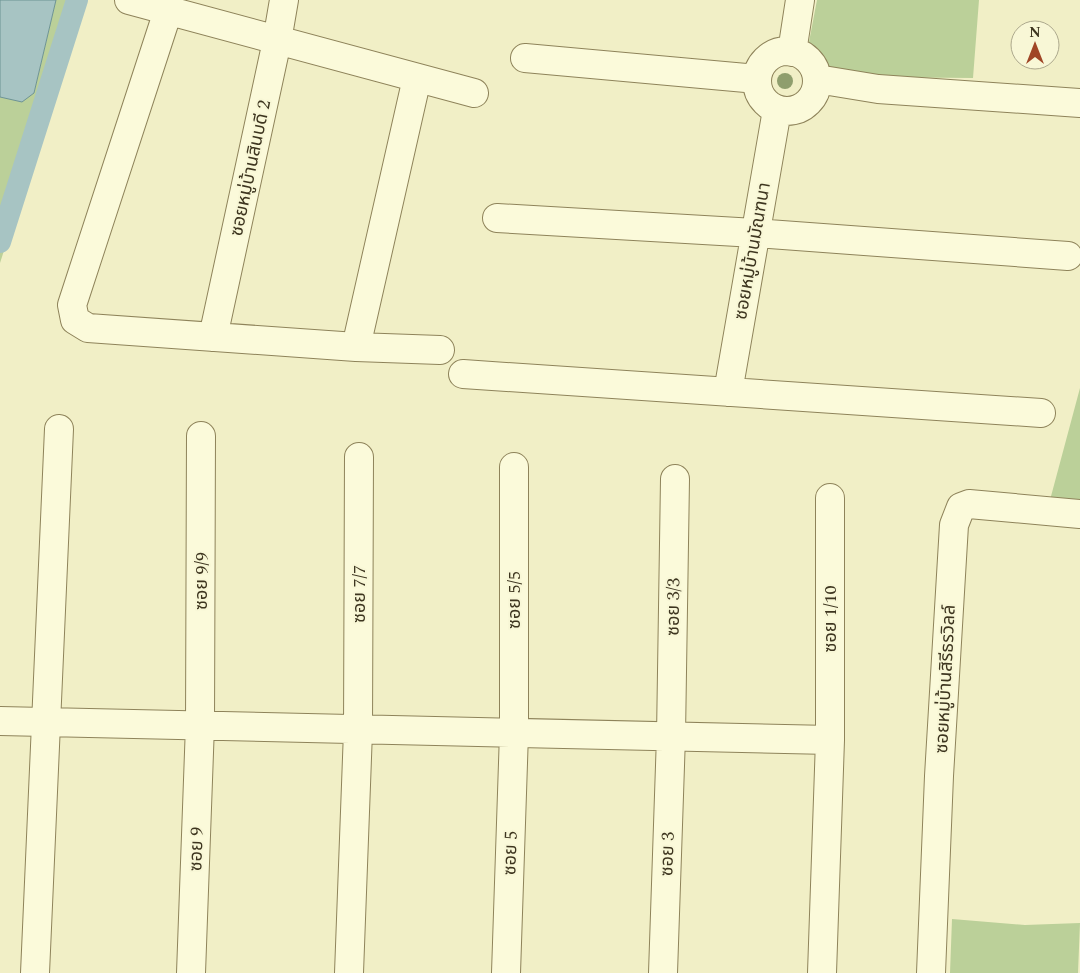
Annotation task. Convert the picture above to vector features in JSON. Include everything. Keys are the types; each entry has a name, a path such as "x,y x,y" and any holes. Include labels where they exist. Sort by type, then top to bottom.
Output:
{"street":[{"path":"129,0 474,93"},
{"name":"ซอยหมู่บ้านสินบดี 2","path":"213,336 277,41 284,0"},
{"path":"792,52 800,0"},
{"path":"168,11 72,305 75,320 88,328 356,347 440,350"},
{"path":"782,52 792,52 809,61 815,69 817,79 816,88 806,105 797,110 777,110 762,98 758,89 757,79 759,69 769,58 782,52"},
{"path":"525,58 757,79"},
{"path":"356,347 417,78"},
{"path":"817,79 878,89 1080,103"},
{"name":"ซอยหมู่บ้านมัณฑนา","path":"728,392 777,110"},
{"path":"497,218 755,233 1068,256"},
{"path":"463,374 1041,413"},
{"path":"35,973 44,722 59,429"},
{"name":"ซอย 9/9","path":"200,725 201,436"},
{"name":"ซอย 7/7","path":"349,973 358,731 360,457"},
{"name":"ซอย 5/5","path":"514,467 514,733"},
{"name":"ซอย 3/3","path":"671,736 675,479"},
{"name":"ซอย 1/10","path":"822,973 830,740 830,498"},
{"name":"ซอยหมู่บ้านสิรีธรวิลล์","path":"931,973 938,786 954,525 961,508 970,504 1080,514"},
{"path":"0,721 200,725 358,731 830,740"},
{"name":"ซอย 9","path":"191,973 200,725"},
{"name":"ซอย 5","path":"506,973 514,733"},
{"name":"ซอย 3","path":"664,973 671,736"}],"green space":[{"path":"56,0 85,0 0,263 0,97 22,101 34,93"},
{"path":"817,0 979,0 973,78 855,77 829,72 815,57 809,42"},
{"path":"1080,388 1080,502 1050,500"},
{"path":"952,919 1025,925 1080,923 1078,973 950,973"}],"water":[{"path":"0,0 56,0 34,93 22,102 0,97"}],"waterway":[{"path":"0,242 77,0"}]}
